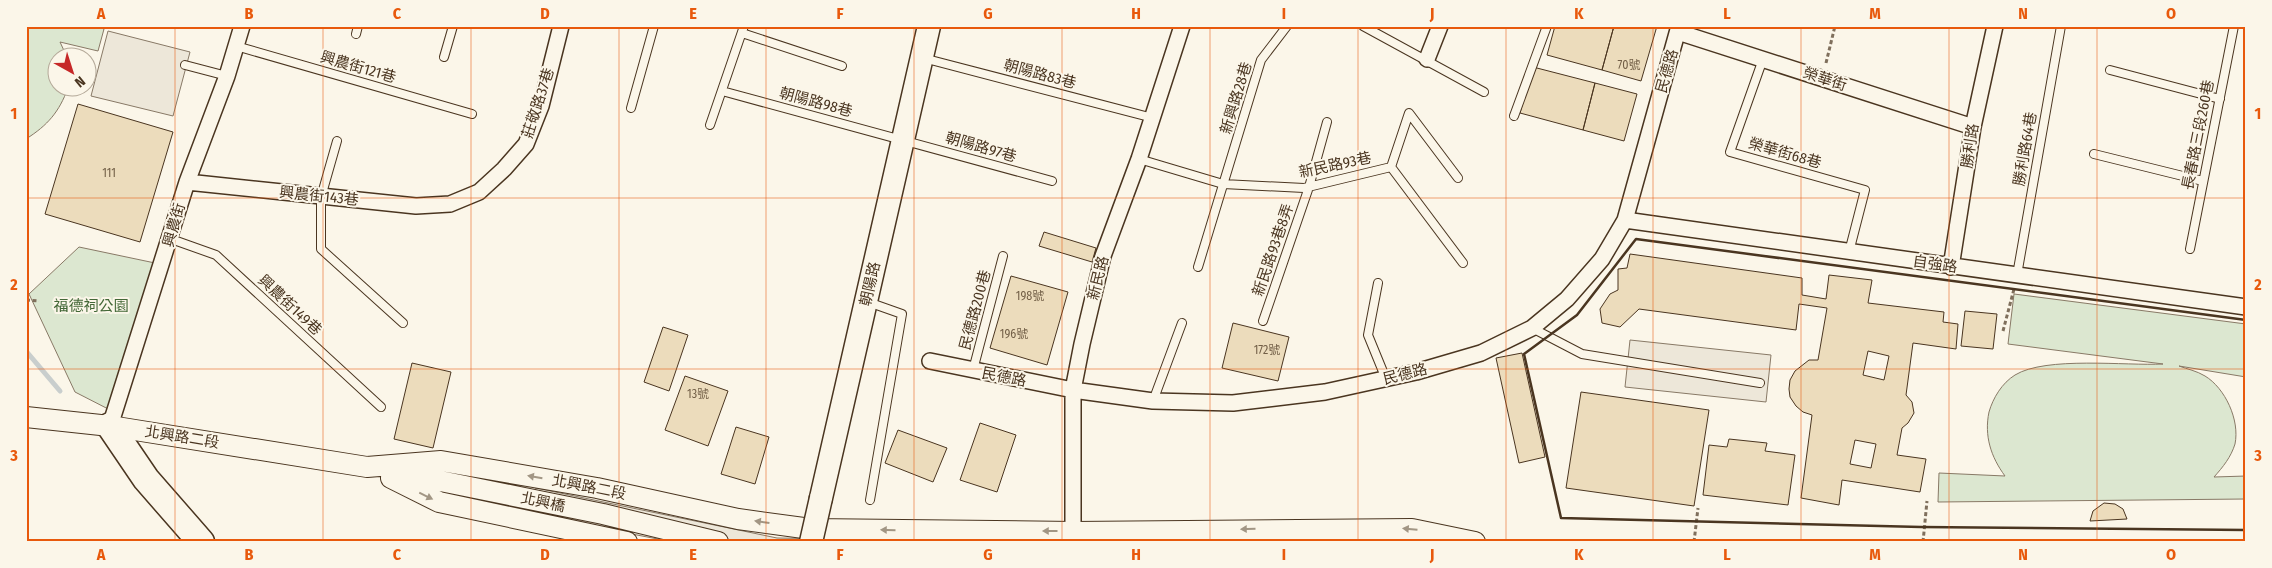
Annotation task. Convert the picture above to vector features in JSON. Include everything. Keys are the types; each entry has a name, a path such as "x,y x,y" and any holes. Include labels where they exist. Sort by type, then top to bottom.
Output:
{"highway":[{"path":"110,426 136,488 181,542"},
{"path":"110,426 146,479 201,542"}],"main road":[{"name":"朝陽路","path":"811,536 929,26"}],"street":[{"name":"興農街","path":"110,426 171,239 187,182 227,76 242,26"},
{"name":"莊敬路37巷","path":"450,204 479,192 504,169 526,144 541,106 561,26"},
{"name":"新民路","path":"1074,537 1073,390 1103,256 1139,159 1182,26"},
{"path":"1427,59 1440,26"},
{"name":"勝利路","path":"1951,267 1972,127 1995,26"},
{"name":"榮華街","path":"1678,29 1763,60 1972,127"},
{"name":"民德路","path":"930,360 1073,390 1153,401 1233,403 1325,392 1416,372 1481,353 1532,328 1567,299 1602,259 1625,220 1678,29"},
{"name":"興農街143巷","path":"187,182 416,206 450,204"},
{"name":"自強路","path":"1625,220 2246,307"},
{"name":"北興路二段","path":"26,417 110,426 367,466 441,460 597,488 811,536 1074,537 1412,529 1475,542"},
{"name":"北興路二段","path":"367,466 439,502 627,542"},
{"name":"北興橋","path":"367,466 603,514 718,542"}],"lane":[{"path":"444,57 453,26"},
{"path":"631,108 654,26"},
{"name":"新興路28巷","path":"1198,267 1261,60 1287,26"},
{"path":"1363,26 1427,59 1484,92"},
{"path":"1514,116 1547,26"},
{"name":"勝利路64巷","path":"2017,276 2061,26"},
{"name":"長春路三段260巷","path":"2190,249 2234,26"},
{"path":"710,125 743,29 842,66"},
{"name":"興農街121巷","path":"236,46 472,114"},
{"name":"朝陽路83巷","path":"921,57 1152,118"},
{"name":"榮華街68巷","path":"1763,60 1730,152 1865,190 1849,252"},
{"path":"185,65 227,76"},
{"path":"2110,70 2220,99"},
{"name":"朝陽路98巷","path":"722,91 903,139"},
{"path":"1391,167 1409,113 1458,178"},
{"name":"新民路93巷8弄","path":"1263,321 1308,187 1327,122"},
{"name":"朝陽路97巷","path":"903,139 1052,181"},
{"path":"337,141 320,197 321,249 403,323"},
{"path":"2094,154 2203,182"},
{"name":"新民路93巷","path":"1139,159 1223,184 1308,187 1391,167 1463,262"},
{"name":"興農街149巷","path":"171,239 216,255 381,407"},
{"name":"民德路200巷","path":"973,370 1003,256"},
{"path":"1378,283 1368,335 1386,379"},
{"path":"866,301 902,314 870,500"},
{"path":"1153,401 1182,323"},
{"path":"1532,328 1582,354 1760,383"}],"path":[{"path":"1822,78 1835,26"},
{"path":"2003,331 2017,276"},
{"path":"26,300 39,301"},
{"path":"1923,542 1927,501"},
{"path":"1694,542 1698,508"}],"green space":[{"path":"26,26 95,26 104,29 98,51 98,48 85,48 60,42 63,48 48,48 48,98 64,98 52,117 26,139"},
{"name":"福德祠公園","path":"79,247 155,263 116,413 75,392 29,294"},
{"path":"2014,294 2246,324 2246,377 2179,366 2205,376 2225,396 2233,415 2236,435 2235,444 2226,462 2214,477 2246,476 2246,499 1938,502 1939,473 2005,476 1992,454 1987,429 1989,412 1993,401 2006,382 2015,375 2029,369 2066,364 2163,364 2008,344"}],"shaded area":[{"path":"108,31 190,52 173,116 98,98 98,69"},
{"path":"1630,340 1771,355 1766,402 1625,387"},
{"path":"536,488 777,538 1056,542 673,542 529,514"}],"building":[{"path":"1555,26 1614,26 1602,70 1547,55"},
{"path":"1614,26 1657,26 1641,81 1602,70"},
{"path":"1533,67 1595,83 1583,130 1520,113"},
{"path":"1595,83 1637,94 1624,141 1583,130"},
{"path":"78,104 173,132 140,242 45,214"},
{"path":"1044,232 1096,248 1092,262 1039,246"},
{"path":"1630,254 1802,278 1802,295 1826,299 1829,275 1872,280 1868,303 1944,312 1943,322 1958,324 1956,349 1913,343 1906,395 1912,402 1914,413 1908,423 1902,428 1897,455 1926,459 1920,492 1842,480 1839,505 1801,498 1812,415 1803,412 1790,397 1790,380 1795,371 1809,360 1818,360 1827,308 1799,304 1796,330 1639,309 1620,327 1602,323 1600,309 1610,294 1618,290 1618,269 1627,268","holes":["1868,351 1889,356 1884,380 1863,375","1855,440 1876,444 1871,468 1850,464"]},
{"path":"1011,276 1068,292 1047,365 990,348"},
{"path":"1965,311 1997,314 1993,349 1961,346"},
{"path":"1233,323 1289,337 1278,381 1222,368"},
{"path":"663,327 688,335 669,391 644,382"},
{"path":"1522,353 1545,457 1519,463 1496,358"},
{"path":"412,363 451,372 433,448 394,439"},
{"path":"685,376 728,391 708,446 665,430"},
{"path":"1581,392 1709,410 1694,506 1566,488"},
{"path":"980,423 1016,435 997,492 960,480"},
{"path":"736,427 769,437 755,484 721,474"},
{"path":"898,430 947,448 933,482 885,463"},
{"path":"1729,439 1767,443 1765,451 1795,455 1788,505 1703,495 1709,445 1727,447"},
{"path":"2104,503 2115,504 2123,509 2127,519 2090,521 2093,511"}],"waterway":[{"path":"26,351 60,391"}],"wall":[{"path":"2246,320 1636,239 1577,315 1524,354 1561,518 1921,527 2246,530"}]}
